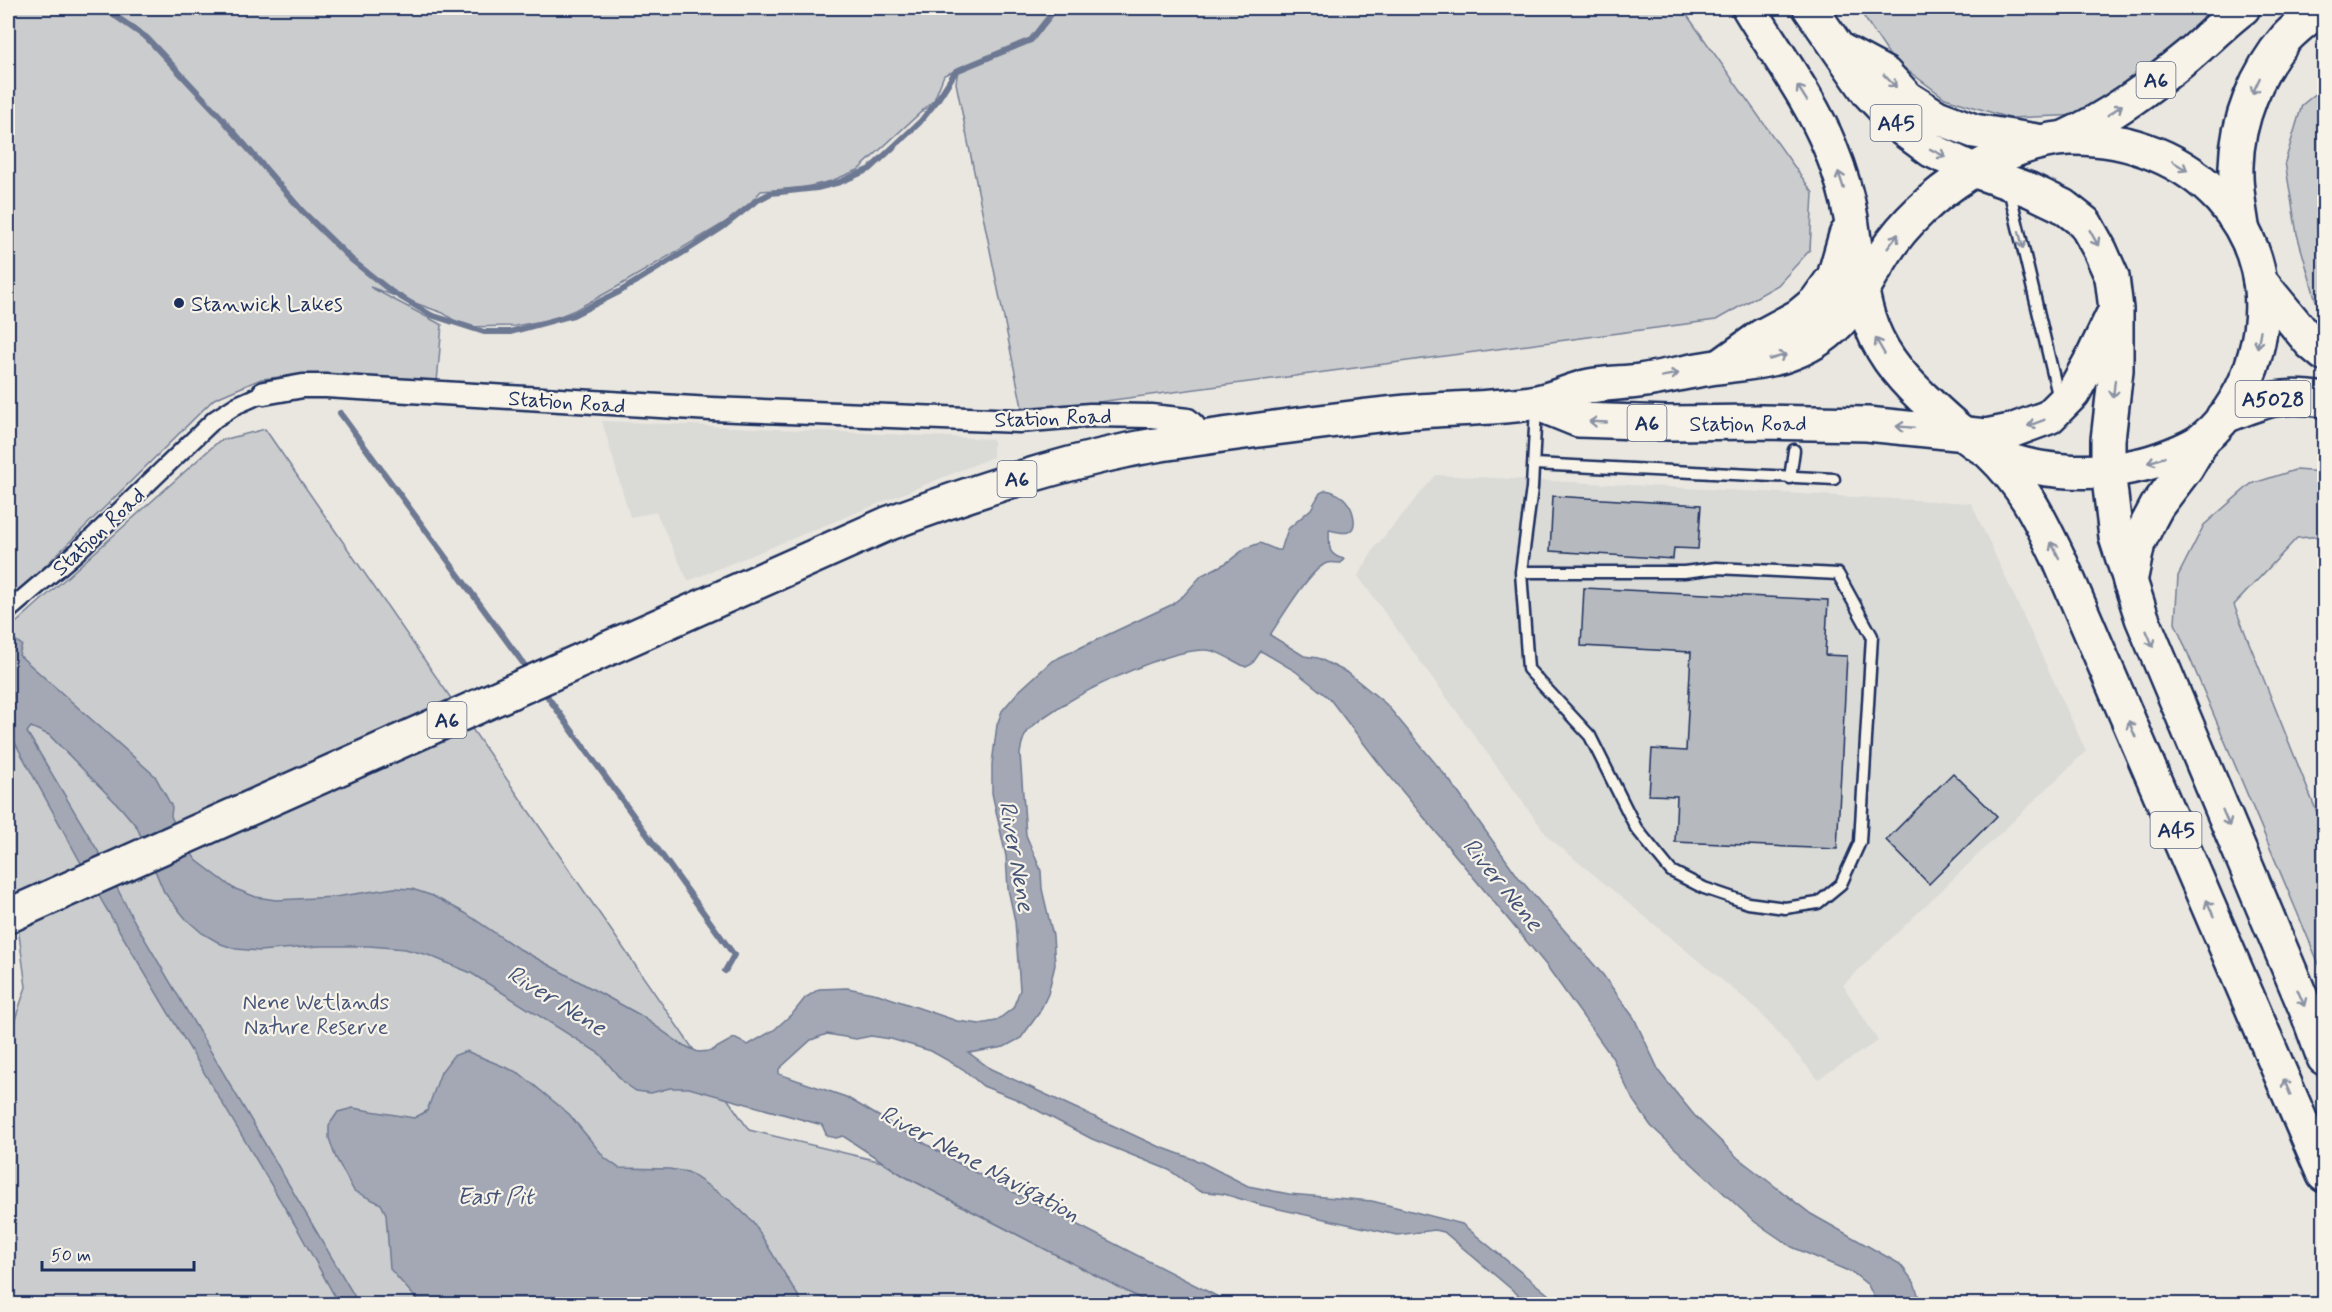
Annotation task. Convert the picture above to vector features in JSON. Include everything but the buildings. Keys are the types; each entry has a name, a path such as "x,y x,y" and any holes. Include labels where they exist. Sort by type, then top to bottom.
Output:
{"main road":[{"path":"1749,8 1806,101 1829,145 1851,216 1855,265 1877,343 1899,373 1976,442 2012,460 2046,469 2081,472 2133,467 2160,459 2202,441"},
{"name":"A45","path":"1810,8 1869,93 1904,130 1931,150 1973,170"},
{"name":"A6","path":"2053,140 2096,123 2134,97 2188,56 2243,8"},
{"path":"2242,226 2236,166 2242,125 2250,99 2261,76 2287,37 2321,8"},
{"name":"A45","path":"1841,51 1885,74 1907,98 1937,117 1974,131 2053,140"},
{"path":"2053,140 2112,141 2139,146 2169,159 2203,180 2242,226 2254,256 2260,281 2263,315 2257,351 2242,391 2202,441 2186,468 2157,506 2138,543 2130,584"},
{"name":"Station Road","path":"8,916 887,524 1019,479 1123,451 1196,439 1406,412 1536,403 1588,386 1644,380 1720,366 1758,363 1787,355 1817,342 1830,333 1849,312 1897,235 1925,206 1961,176 1999,157 2053,140"},
{"path":"1973,170 2030,190 2055,202 2085,223 2112,277 2116,309 2073,393 2049,417 2011,432 1986,436 1976,442"},
{"name":"A6","path":"1720,366 1762,336 1799,316 1816,302 1834,277 1851,216"},
{"name":"A5028","path":"2260,281 2311,343 2325,354"},
{"name":"A45","path":"2116,309 2116,370 2108,440 2108,470 2114,525 2130,584 2142,618 2325,1058"},
{"name":"A5028","path":"2223,417 2266,400 2299,395 2325,400"},
{"name":"Station Road","path":"1536,403 1578,420 1587,421 1867,424 1976,442"},
{"name":"A45","path":"1976,442 2022,488 2042,520 2325,1175"}],"street":[{"name":"Station Road","path":"8,611 77,552 215,419 237,405 264,393 303,386 711,410 983,420 1019,421 1090,415 1151,416 1188,420 1194,426 1196,439"}],"lane":[{"path":"2008,183 2061,405"},
{"path":"1521,572 1684,572 1716,568 1838,574 1872,636 1860,842 1841,884 1818,903 1785,908 1748,903 1704,888 1671,871 1636,828 1590,736 1528,669 1521,572 1534,464 1536,403"},
{"path":"1790,478 1794,450"},
{"path":"1534,464 1834,479"}],"shaded area":[{"path":"602,421 993,439 993,457 688,581 656,512 630,517"},
{"path":"1436,475 1971,503 2086,751 1843,985 1878,1041 1818,1079 1755,1007 1549,838 1358,576 1376,546"}],"green space":[{"path":"8,8 1682,8 1813,193 1810,250 1778,285 1716,320 1023,412 956,83 958,70 944,75 934,100 858,170 831,181 802,188 761,191 741,213 617,287 553,319 515,326 464,327 443,313 370,287 442,325 437,382 300,375 261,379 214,399 8,603"},
{"path":"1858,8 2222,8 2084,115 2009,118 1945,98 1892,59"},
{"path":"2324,87 2324,310 2316,301 2297,234 2285,162 2302,105"},
{"name":"Nene Wetlands Nature Reserve","path":"265,429 749,1130 882,1162 904,1176 1151,1304 8,1304 8,1040 26,987 8,852 8,630 219,441"},
{"path":"2295,470 2324,472 2324,536 2297,538 2234,605 2324,830 2324,976 2175,623 2178,576 2204,525 2251,484"}],"water":[{"name":"River Nene","path":"1326,490 1343,498 1353,514 1353,527 1348,532 1329,530 1330,549 1334,555 1344,559 1341,563 1327,563 1312,575 1270,635 1304,656 1318,658 1348,673 1386,704 1450,781 1519,878 1603,975 1634,1018 1660,1073 1694,1115 1738,1158 1811,1214 1900,1264 1914,1282 1921,1304 1877,1304 1868,1285 1853,1273 1792,1247 1755,1222 1651,1126 1633,1100 1612,1057 1546,965 1379,763 1329,698 1295,671 1261,651 1252,664 1246,667 1209,650 1186,652 1164,658 1089,690 1047,715 1027,732 1020,754 1026,835 1041,871 1042,889 1053,936 1055,965 1048,994 1039,1013 1021,1038 1004,1047 969,1053 991,1069 1155,1145 1201,1162 1248,1186 1289,1194 1372,1201 1462,1224 1560,1304 1529,1304 1444,1232 1435,1230 1397,1235 1261,1205 1224,1194 1199,1191 1169,1170 1092,1139 1016,1099 983,1086 963,1069 931,1051 891,1039 871,1036 856,1039 827,1034 811,1040 779,1069 779,1074 846,1097 965,1167 1232,1304 1151,1304 904,1176 843,1136 836,1138 827,1136 822,1125 689,1088 670,1088 651,1093 636,1091 623,1082 600,1054 471,973 428,955 405,949 369,946 319,946 259,951 236,949 221,944 202,933 186,919 164,892 137,827 121,808 49,735 31,727 27,732 98,851 133,919 359,1304 339,1304 297,1228 104,905 8,730 8,635 22,645 19,655 155,776 172,807 171,816 179,835 196,860 233,888 256,897 276,900 335,897 394,888 412,889 433,896 465,913 516,947 640,1015 681,1044 698,1052 711,1051 734,1038 748,1045 774,1030 794,1012 805,998 819,989 847,988 878,994 957,1021 980,1024 996,1021 1013,1008 1020,990 1015,921 1008,889 1006,856 992,793 992,764 997,725 1002,711 1018,692 1052,661 1171,605 1184,595 1202,575 1226,563 1246,548 1260,543 1281,550 1288,529 1311,509 1320,493"},
{"name":"East Pit","path":"466,1051 519,1073 569,1114 605,1158 619,1168 669,1169 688,1172 732,1202 753,1222 803,1304 421,1304 390,1269 386,1214 381,1204 354,1191 335,1156 329,1138 329,1125 338,1112 353,1108 414,1118 427,1111 441,1072 453,1056"}],"waterway":[{"path":"104,8 147,38 219,115 303,212 353,261 392,292 431,315 484,332 510,332 573,315 619,292 723,227 756,201 771,193 817,188 840,182 870,169 920,122 956,71 1031,40 1056,8"},
{"path":"340,413 531,674"},
{"path":"542,689 734,955 725,971"}],"place":[{"name":"Stanwick Lakes","path":"179,303"}],"water label":[{"name":"River Nene Navigation","path":"980,1163"}]}
